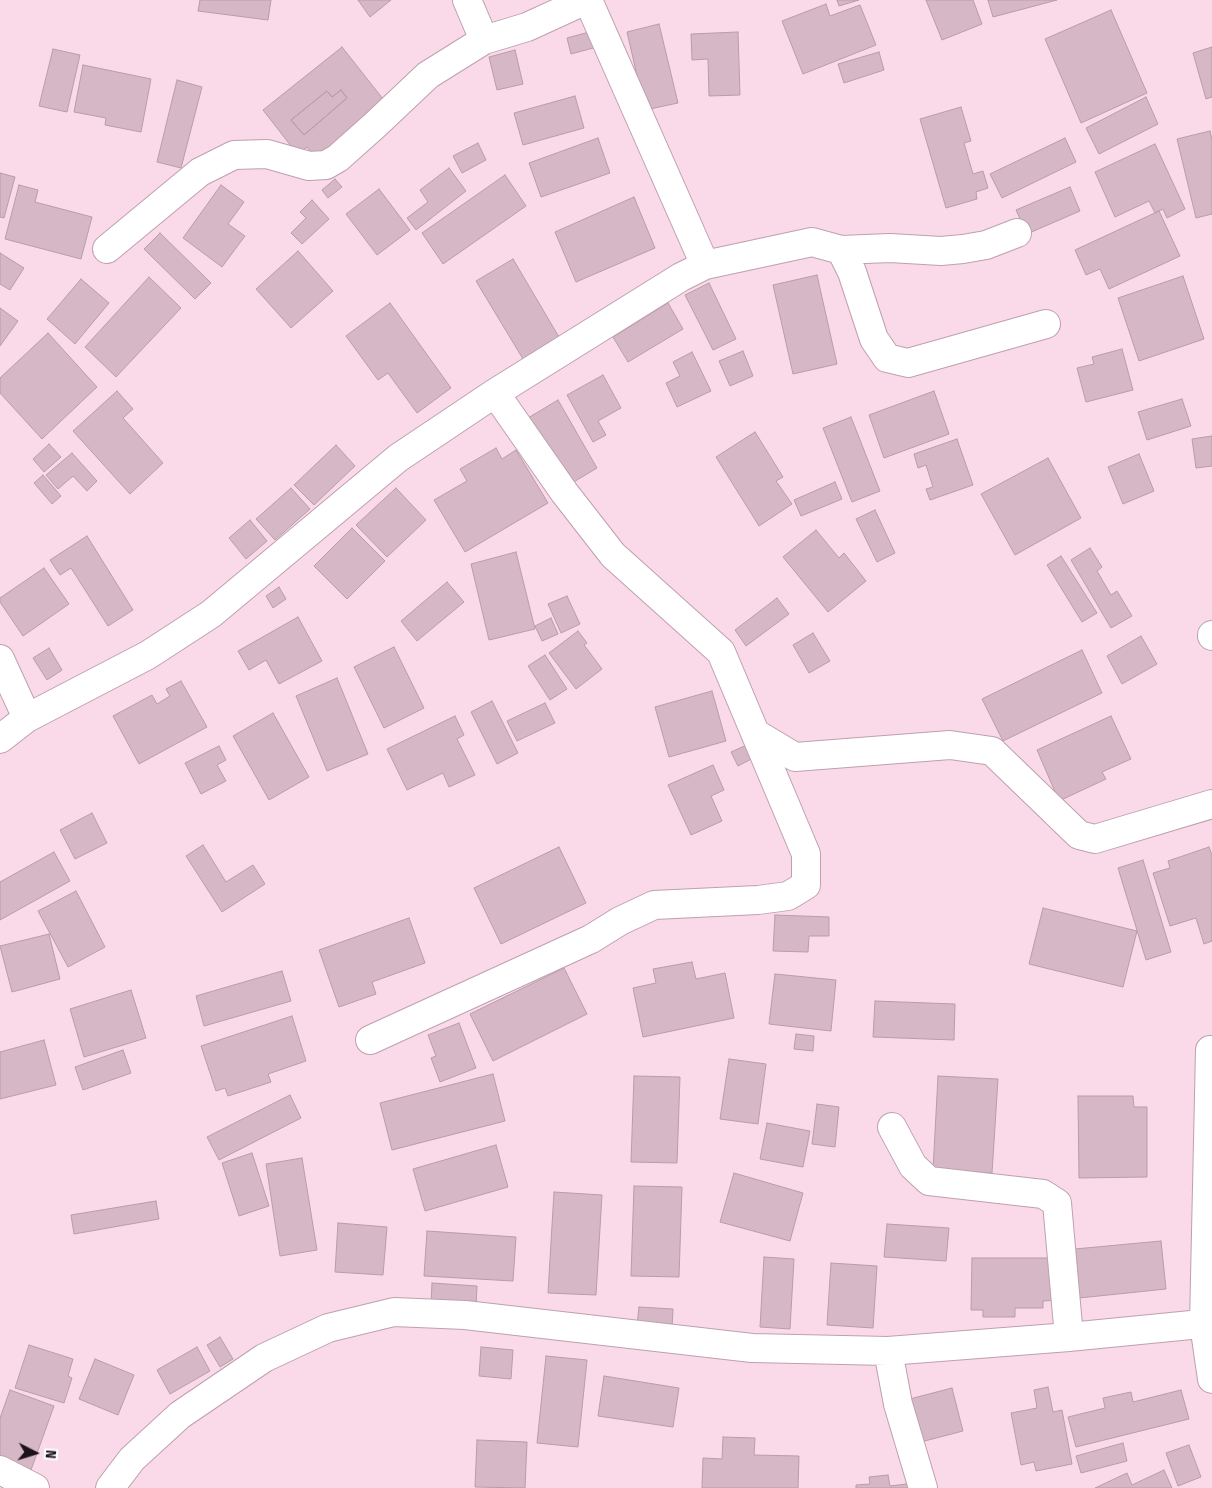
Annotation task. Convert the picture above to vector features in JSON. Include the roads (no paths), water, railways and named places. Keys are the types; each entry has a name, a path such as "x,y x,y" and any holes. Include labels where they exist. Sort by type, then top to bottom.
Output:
{"street":[{"path":"467,0 484,40"},
{"path":"107,249 200,172 234,154 267,154 309,166 326,165 353,144 428,75 484,40 528,27 587,0 705,265"},
{"path":"0,739 27,718 148,655 210,614 398,458 495,393 681,277 705,265 812,242 841,250 890,248 941,251 986,245 1017,233"},
{"path":"841,250 852,272 874,339 887,358 908,363 1046,324"},
{"path":"370,1040 591,939 620,921 654,905 758,900 788,896 806,885 806,854 720,652 613,555 564,492 495,393"},
{"path":"0,659 27,718"},
{"path":"755,733 795,757 950,745 992,751 1073,830 1079,835 1095,839 1212,804"},
{"path":"1210,1050 1208,1324 1212,1378"},
{"path":"892,1127 913,1166 929,1181 1043,1194 1057,1203 1069,1337"},
{"path":"110,1488 132,1459 180,1415 264,1358 328,1328 394,1312 466,1315 752,1348 888,1351 1208,1324"},
{"path":"888,1351 898,1404 923,1488"},
{"path":"0,1470 35,1488"}]}
